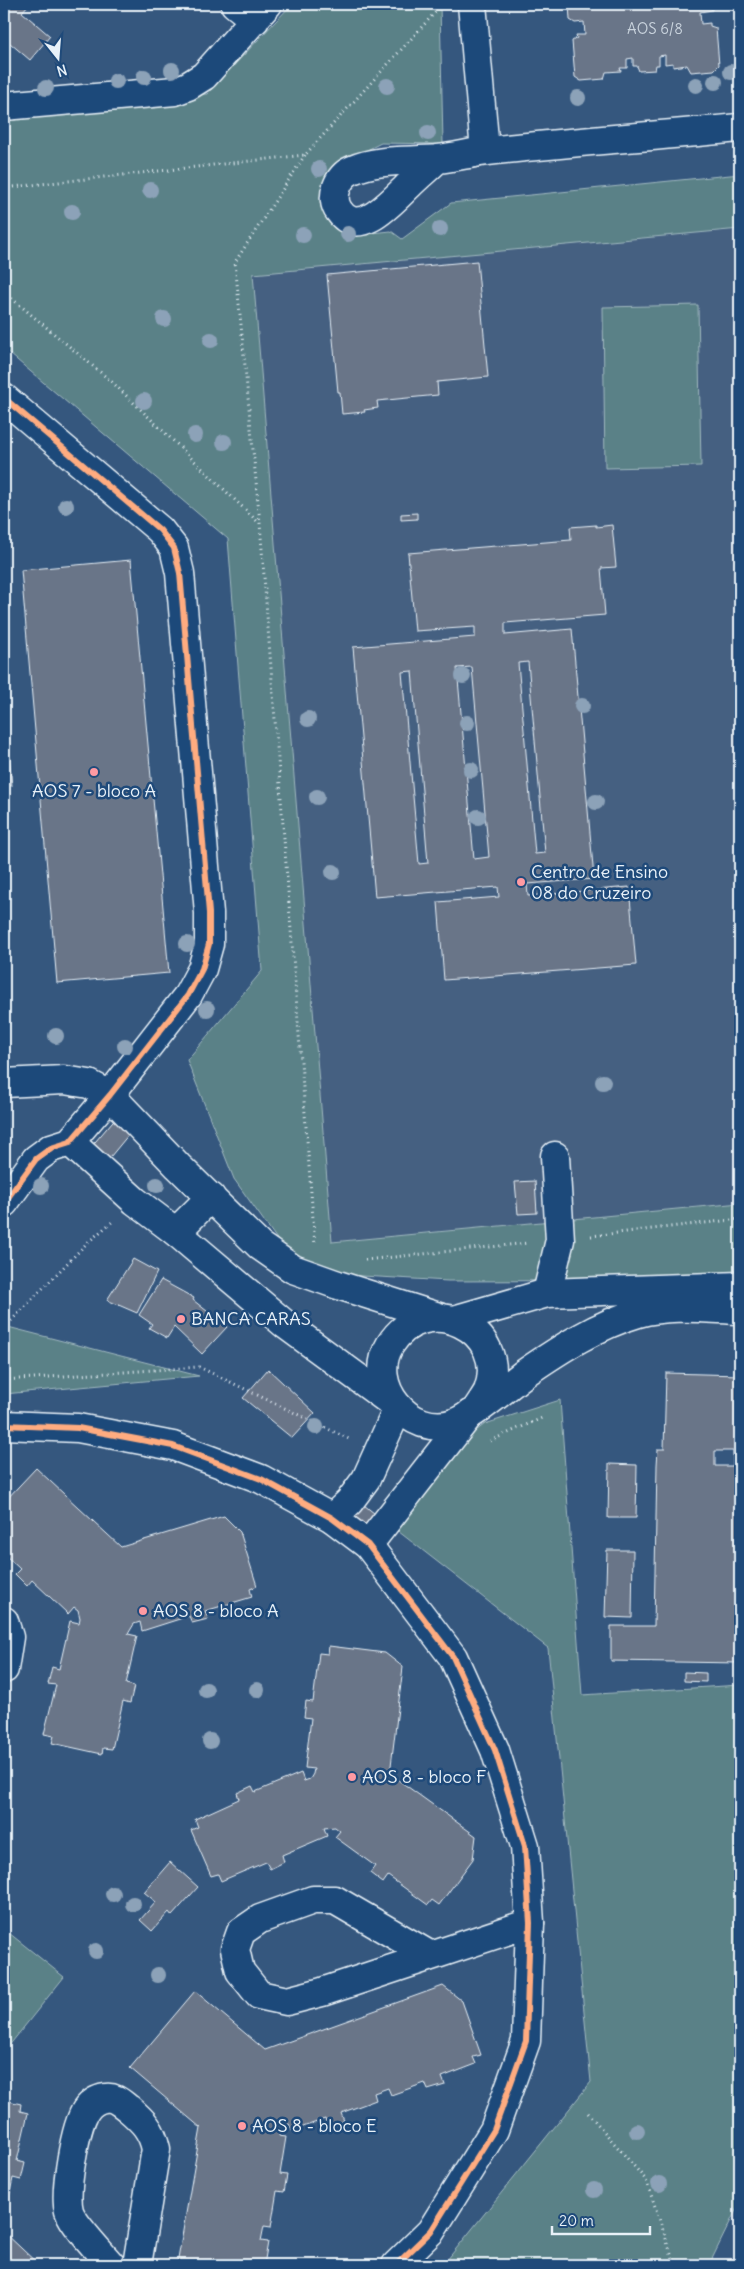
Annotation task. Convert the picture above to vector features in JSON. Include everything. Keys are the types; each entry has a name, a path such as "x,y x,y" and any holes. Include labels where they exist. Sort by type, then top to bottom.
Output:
{"street":[{"path":"472,4 485,151"},
{"path":"4,106 181,89 204,76 252,9"},
{"path":"438,160 485,151 740,128"},
{"path":"4,398 160,530 174,548 180,572 209,913 209,944 202,969 188,995 110,1095 70,1142 51,1148 36,1159 4,1203"},
{"path":"4,1083 64,1080 89,1084 110,1095 260,1246 293,1269 447,1318 470,1328 482,1341 490,1357 491,1375 487,1392 368,1545"},
{"path":"70,1142 135,1201 176,1232 286,1325 413,1420 433,1425 453,1423 563,1346 640,1313 674,1309 740,1310"},
{"path":"548,1292 560,1240 555,1156"},
{"path":"176,1232 211,1197"},
{"path":"397,1407 388,1393 384,1378 384,1362 389,1347 398,1334 410,1324 424,1319 447,1318 548,1292 740,1286"},
{"path":"332,1518 349,1502 366,1479 397,1407"},
{"path":"4,1425 78,1428 173,1446 261,1479 332,1518 368,1545 453,1657 495,1750 525,1846 530,1923 526,2041 494,2130 431,2231 396,2265"},
{"path":"4,1621 9,1638 4,1669"},
{"path":"430,1956 335,1900 313,1900 260,1919 241,1932 235,1949 240,1971 259,1995 287,2001 322,1992 530,1923"},
{"path":"111,2265 69,2212 68,2199 72,2155 86,2110 94,2102 107,2097 117,2100 145,2122 154,2136 156,2148 137,2265"}],"path":[{"path":"317,1277 260,523 235,262 305,155 443,4"},
{"path":"4,188 305,155"},
{"path":"4,292 112,382 260,523"},
{"path":"4,1328 87,1243 135,1201"},
{"path":"4,1380 199,1367 376,1452"},
{"path":"481,1444 542,1418"},
{"path":"588,2113 646,2180 674,2265"}],"shaded area":[{"name":"Centro de Ensino 08 do Cruzeiro","path":"740,229 740,1203 332,1242 253,273"}],"green space":[{"path":"292,4 440,4 443,144 381,143 333,167 329,220 353,235 391,231 402,239 451,203 740,174 740,229 253,274 332,1242 740,1203 740,1280 448,1281 345,1275 284,1249 234,1179 187,1060 262,971 228,539 4,349 4,103 207,94"},
{"path":"698,305 701,466 605,468 603,307"},
{"path":"4,1326 199,1376 4,1394"},
{"path":"560,1400 582,1695 740,1685 740,2196 738,2206 709,2265 443,2265 591,2082 548,1648 385,1521 429,1467 485,1424"},
{"path":"9,1933 64,1977 4,2052 4,1940"}],"building":[{"path":"4,4 29,4 22,12 50,36 30,60 4,38"},
{"path":"569,4 713,4 712,10 700,12 701,24 710,23 710,26 716,28 719,65 714,70 691,72 687,65 673,67 673,63 665,64 665,55 659,56 659,65 656,65 655,70 639,71 637,66 633,66 633,58 627,59 627,68 620,68 621,71 606,72 604,79 581,81 575,77 572,41 577,38 576,35 585,35 584,22 575,23 570,20"},
{"path":"477,261 488,377 437,382 438,395 377,401 378,408 364,410 365,412 342,414 340,392 338,392 327,275"},
{"path":"417,513 417,519 401,520 401,514"},
{"path":"612,525 616,567 601,568 605,615 505,623 505,635 572,629 594,879 527,884 528,896 629,887 636,965 444,980 438,902 499,897 498,887 375,897 353,647 475,637 475,627 415,631 408,553 571,540 570,527","holes":["528,662 545,853 535,854 518,663","472,667 489,857 474,859 457,668","412,671 428,863 419,864 402,672"]},
{"name":"AOS 7 - bloco A","path":"131,560 169,973 57,983 21,570"},
{"path":"4,696 12,786 4,785"},
{"path":"118,1115 134,1128 106,1162 90,1148"},
{"path":"535,1181 537,1213 518,1214 515,1182"},
{"path":"133,1259 157,1272 137,1313 107,1300"},
{"name":"BANCA CARAS","path":"161,1280 194,1298 193,1300 227,1327 202,1354 174,1327 167,1338 149,1328 152,1324 139,1315"},
{"path":"268,1369 315,1413 292,1438 243,1398"},
{"path":"666,1373 740,1375 740,1663 611,1661 611,1626 654,1626 657,1465 658,1449 664,1449","holes":["715,1451 733,1451 733,1466 715,1466"]},
{"path":"609,1464 637,1465 636,1518 608,1518"},
{"name":"AOS 8 - bloco A","path":"36,1468 121,1547 224,1516 240,1532 257,1586 250,1589 252,1597 205,1611 208,1619 192,1623 189,1616 142,1631 140,1622 134,1624 128,1634 137,1636 126,1684 134,1686 130,1703 123,1701 112,1749 103,1748 102,1754 52,1743 54,1736 44,1734 56,1685 48,1684 52,1667 59,1669 70,1621 79,1623 80,1618 78,1610 74,1607 68,1614 32,1580 27,1586 15,1574 20,1569 4,1554 4,1502"},
{"path":"364,1505 380,1518 363,1540 346,1527"},
{"path":"607,1550 633,1550 632,1618 605,1617"},
{"name":"AOS 8 - bloco F","path":"329,1646 385,1653 403,1667 390,1774 476,1836 473,1859 439,1905 432,1900 428,1905 388,1876 383,1883 370,1873 375,1866 335,1837 340,1831 335,1827 324,1828 327,1836 282,1855 284,1862 270,1869 266,1862 221,1881 218,1874 211,1876 191,1830 198,1827 195,1819 239,1799 237,1793 252,1786 255,1792 301,1773 304,1781 310,1779 314,1769 305,1768 311,1718 304,1717 306,1701 313,1702 319,1653 328,1654"},
{"path":"684,1672 706,1673 706,1682 684,1681"},
{"path":"170,1862 198,1887 172,1916 169,1912 152,1931 140,1920 156,1902 144,1892"},
{"name":"AOS 8 - bloco E","path":"443,1986 462,2001 481,2055 473,2057 476,2064 442,2077 445,2085 428,2090 425,2083 391,2095 388,2088 374,2093 376,2100 341,2113 344,2121 328,2127 325,2119 292,2131 289,2124 281,2127 279,2136 286,2137 280,2174 287,2175 284,2192 277,2191 271,2227 264,2226 261,2241 268,2242 264,2265 177,2265 201,2128 130,2068 195,1991 265,2050"},
{"path":"4,2100 21,2104 20,2111 28,2113 17,2161 25,2163 21,2180 13,2178 4,2222"},
{"path":"4,2232 39,2265 4,2265"}],"cycle path":[{"path":"4,398 160,530 174,548 180,573 209,913 209,944 202,969 188,995 110,1095 70,1142 51,1148 36,1159 4,1203"},
{"path":"4,1425 78,1428 173,1446 261,1479 332,1518 368,1545 453,1657 495,1750 525,1846 530,1923 526,2041 494,2130 431,2231 396,2265"}],"place":[{"name":"AOS 7 - bloco A","path":"94,772"},
{"name":"Centro de Ensino 08 do Cruzeiro","path":"521,882"},
{"name":"BANCA CARAS","path":"181,1319"},
{"name":"AOS 8 - bloco A","path":"143,1611"},
{"name":"AOS 8 - bloco F","path":"352,1777"},
{"name":"AOS 8 - bloco E","path":"242,2126"}]}
